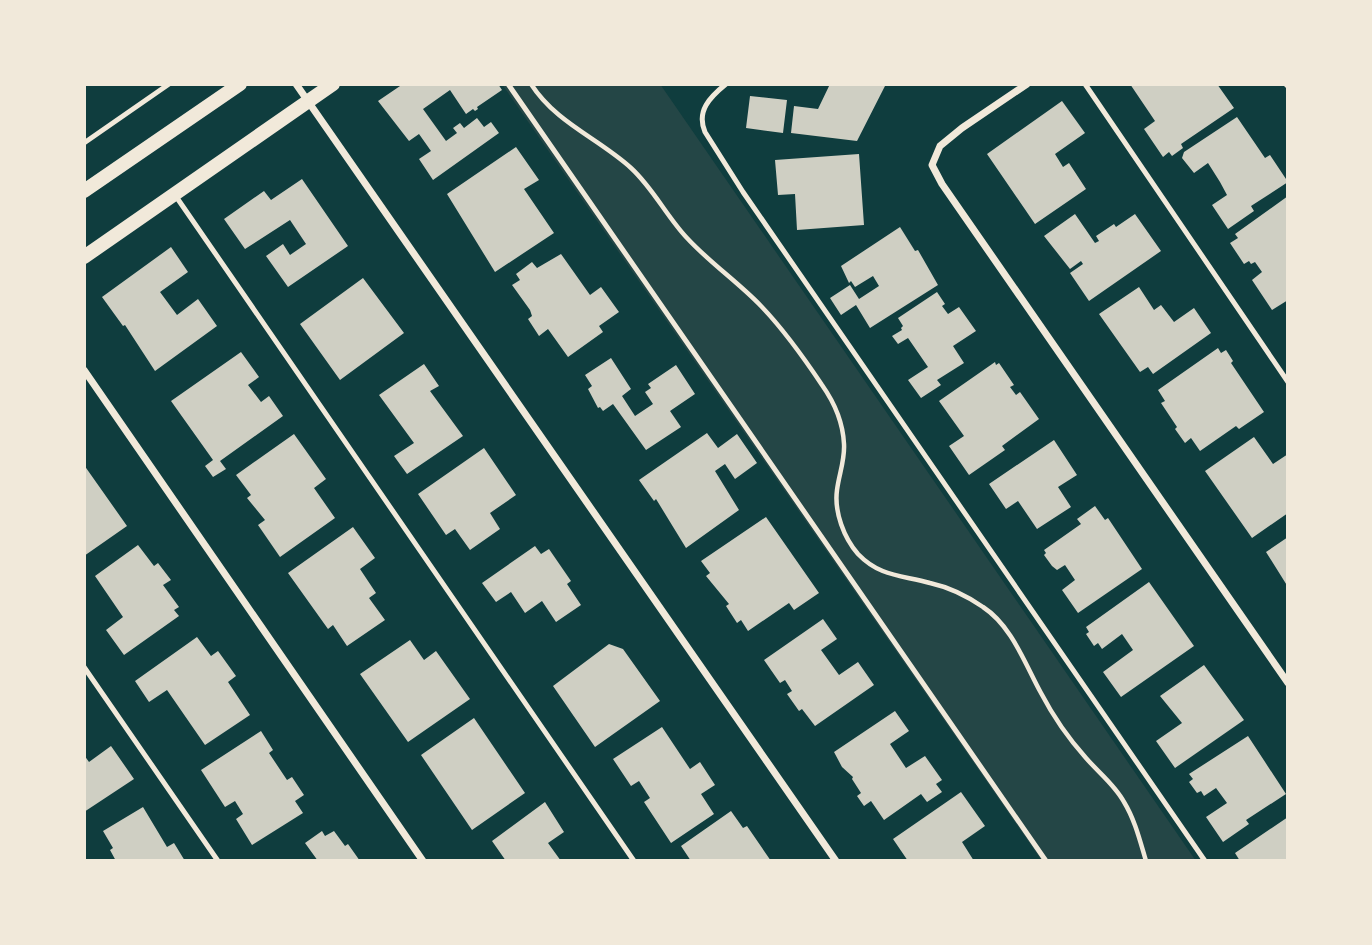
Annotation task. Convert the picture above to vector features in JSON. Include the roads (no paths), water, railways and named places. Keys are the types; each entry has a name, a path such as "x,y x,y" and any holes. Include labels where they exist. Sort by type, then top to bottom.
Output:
{"main road":[{"path":"84,191 240,84"},
{"path":"84,257 333,84"}],"street":[{"path":"296,84 836,861"},
{"path":"1027,84 940,146 932,164 942,184 1288,684"},
{"path":"84,370 423,861"}],"lane":[{"path":"84,143 169,84"},
{"path":"508,84 1046,861"},
{"path":"726,84 711,97 703,111 701,122 705,132 759,215 1205,861"},
{"path":"1085,84 1288,382"},
{"path":"175,194 634,861"},
{"path":"84,667 218,861"}]}
